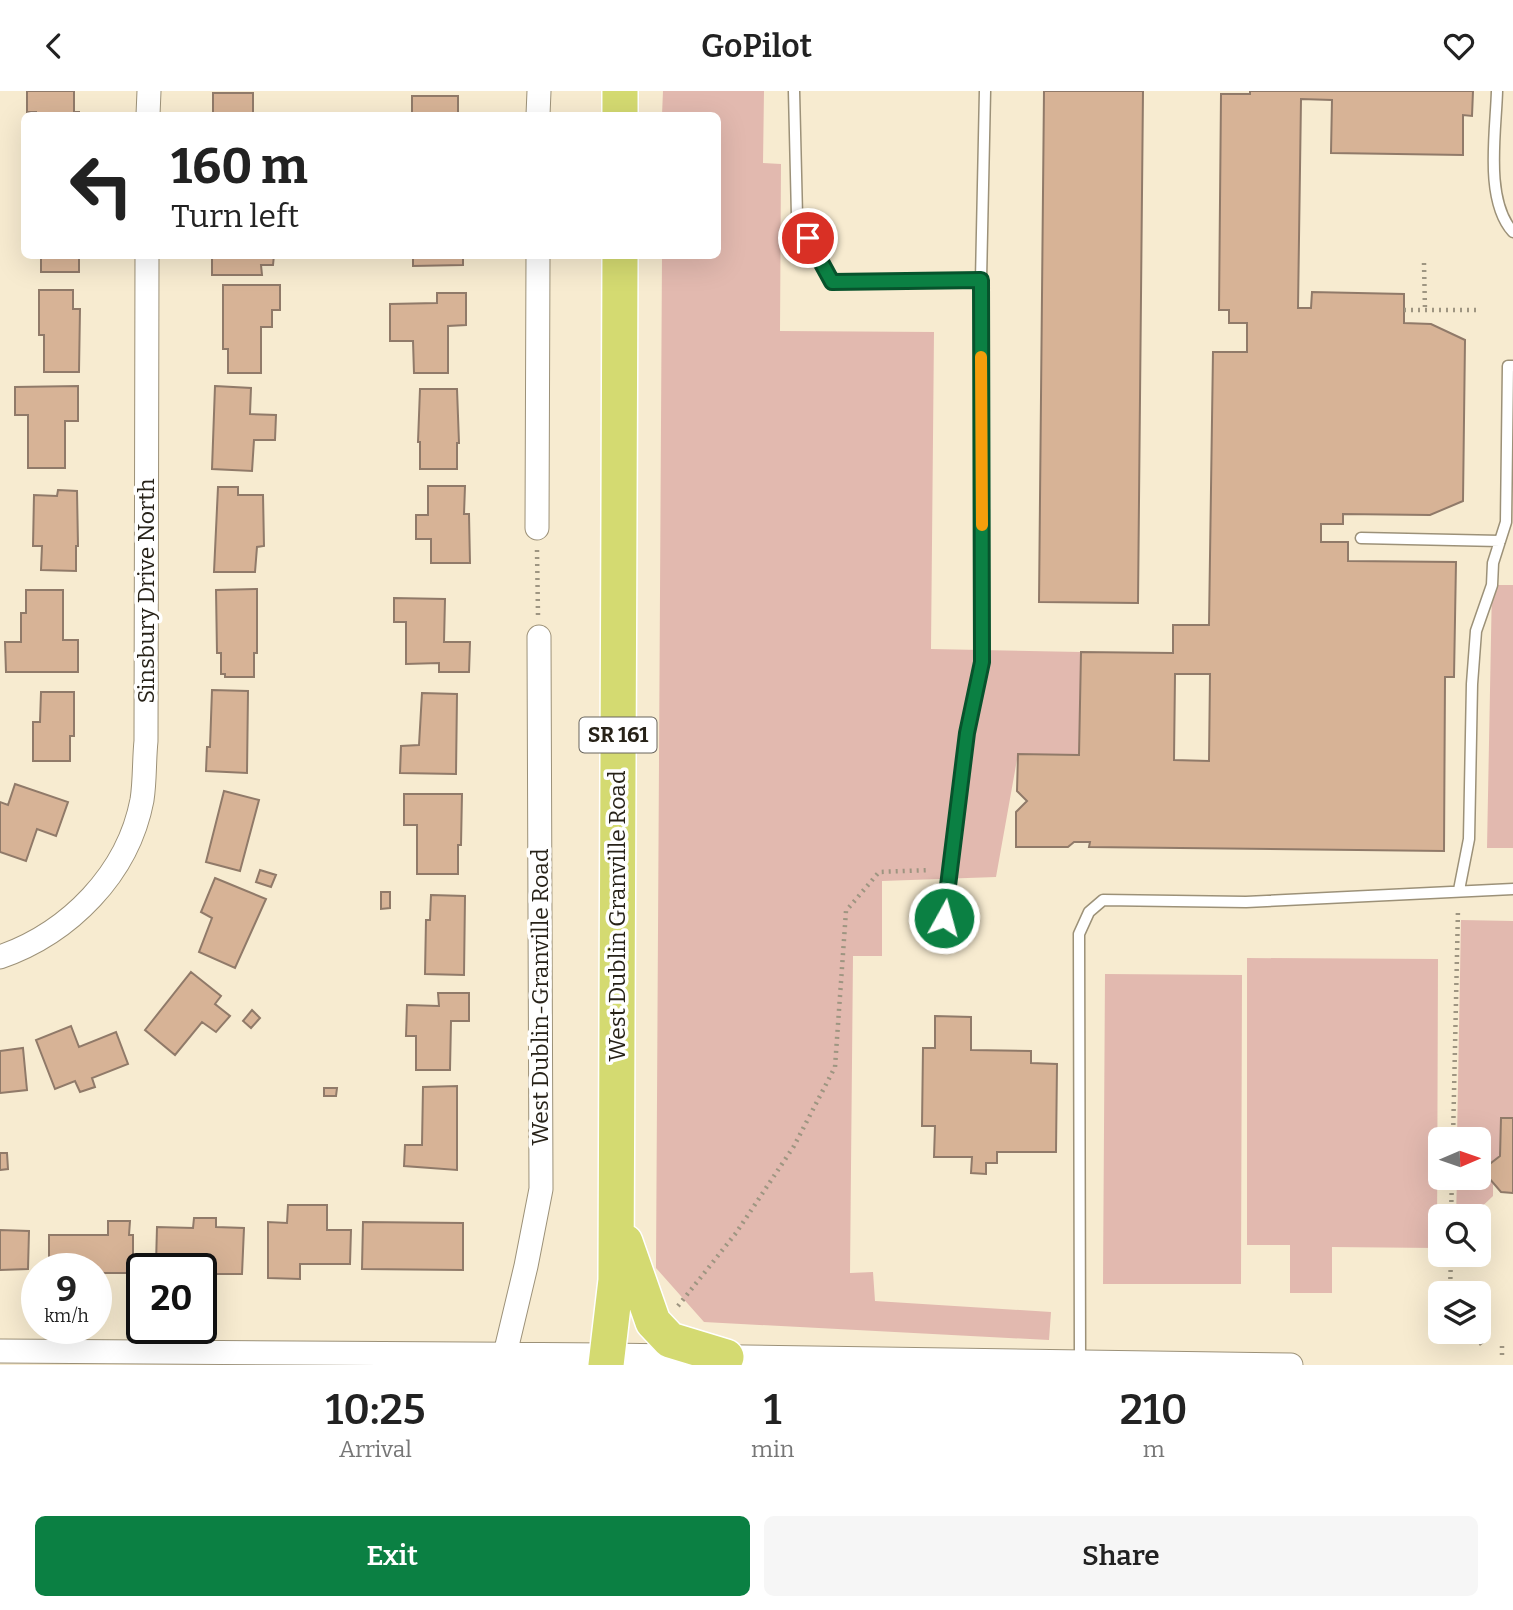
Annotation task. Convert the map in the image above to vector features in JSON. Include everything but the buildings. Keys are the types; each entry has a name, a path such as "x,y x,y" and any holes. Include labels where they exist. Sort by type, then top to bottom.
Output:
{"main road":[{"path":"620,91 620,112"},
{"name":"West Dublin Granville Road","path":"606,1360 616,1280 620,259"},
{"path":"616,1215 653,1322 670,1339 726,1357"}],"street":[{"path":"148,112 149,91"},
{"path":"538,112 539,91"},
{"name":"Sinsbury Drive North","path":"0,957 34,943 81,908 114,869 131,835 141,800 146,727 147,259"},
{"path":"537,528 538,259"},
{"name":"West Dublin-Granville Road","path":"505,1354 541,1189 539,637"},
{"path":"0,1351 505,1354 606,1360 726,1357 921,1362 1291,1365"}],"lane":[{"path":"794,91 797,216 832,282 981,280"},
{"path":"944,918 967,733 982,662 981,280 985,91"},
{"path":"1497,91 1494,186 1506,224 1513,232"},
{"path":"1459,890 1469,839 1472,684 1476,631 1492,585 1493,563 1506,522 1508,366 1513,366"},
{"path":"1361,538 1500,541"},
{"path":"1080,1362 1079,934 1089,912 1103,900 1246,902 1459,890 1513,890"}],"path":[{"path":"1424,263 1425,310"},
{"path":"1404,310 1480,310"},
{"path":"537,528 539,637"},
{"path":"675,1310 736,1233 794,1146 835,1067 846,911 880,872 929,870"},
{"path":"1453,1127 1459,890"},
{"path":"1502,1346 1502,1355"}],"shaded area":[{"path":"663,91 764,91 763,163 781,164 780,331 934,332 931,649 1081,652 1079,755 1018,754 996,877 882,881 882,956 853,956 850,1273 873,1272 875,1301 1051,1312 1049,1340 704,1322 656,1268 662,259 721,259 721,112 662,112"},
{"path":"1492,585 1513,585 1513,848 1487,848"},
{"path":"1461,920 1513,921 1513,1118 1500,1156 1491,1163 1491,1127 1457,1127"},
{"path":"1247,958 1438,959 1437,1127 1428,1127 1428,1190 1437,1190 1437,1204 1428,1204 1428,1248 1332,1247 1332,1293 1290,1293 1290,1245 1247,1245"},
{"path":"1105,974 1242,975 1241,1284 1103,1284"},
{"path":"1491,1180 1493,1182 1493,1196 1485,1204 1456,1204 1457,1190 1491,1190"}],"slow traffic":[{"path":"981,357 982,525"}],"route":[{"path":"808,238 832,282 981,280 982,662 967,733 944,918"}]}
